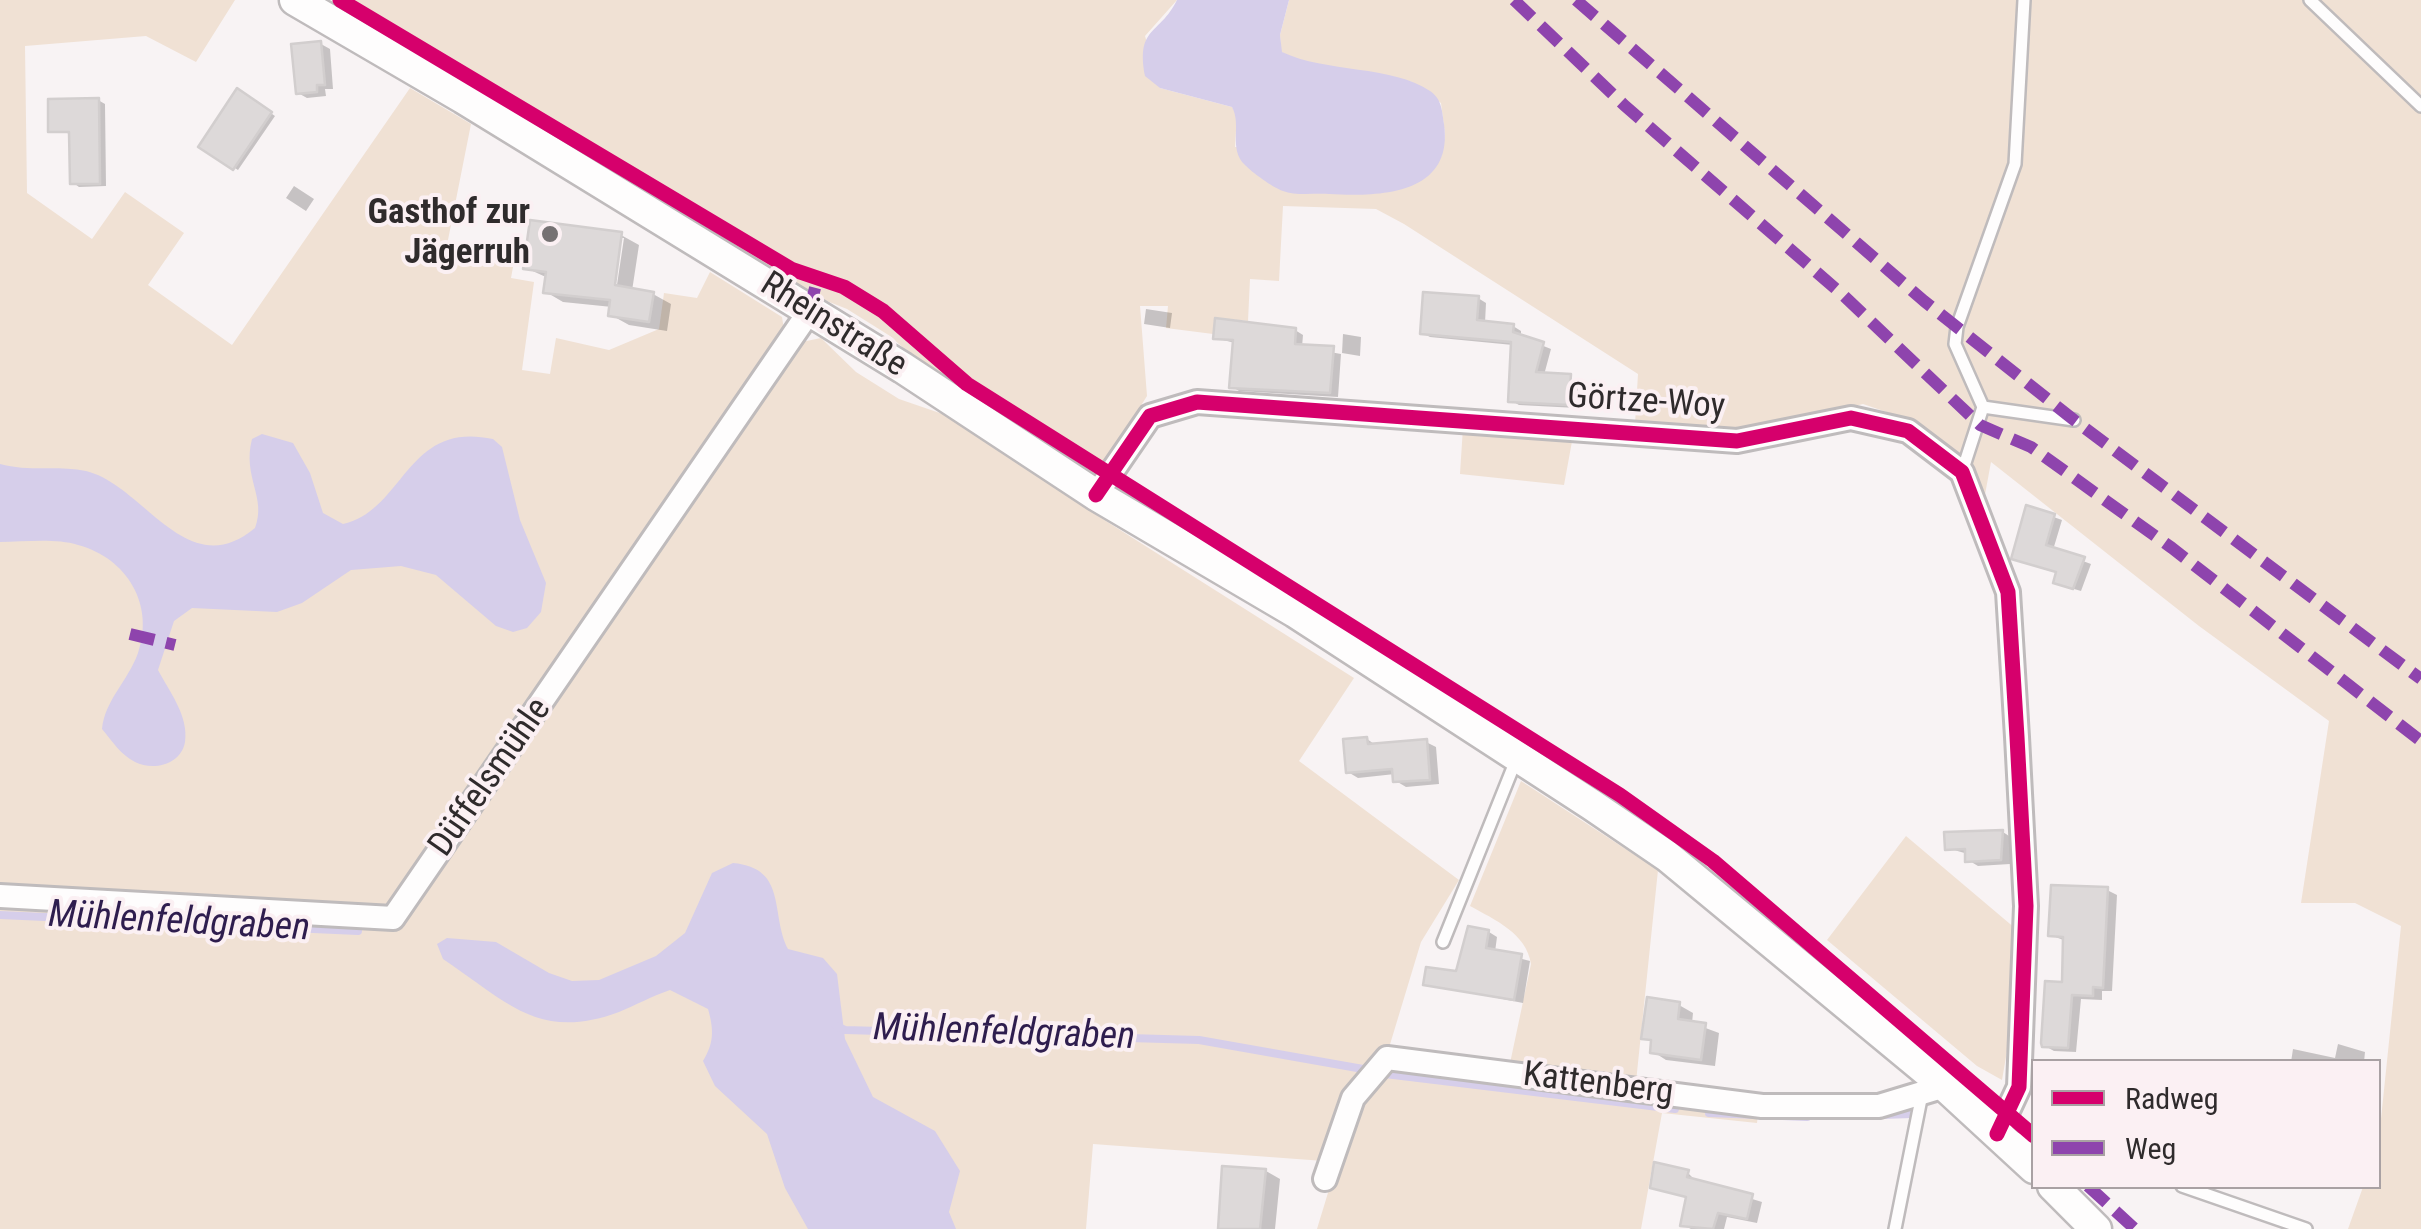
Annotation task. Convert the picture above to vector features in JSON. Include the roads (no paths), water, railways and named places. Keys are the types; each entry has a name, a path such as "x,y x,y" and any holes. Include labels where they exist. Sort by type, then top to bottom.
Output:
{"main road":[{"name":"Rheinstraße","path":"311,4 1096,495 1295,612 1667,856 1933,1090 1998,1134 2031,1165"},
{"path":"2056,1189 2096,1229"}],"street":[{"name":"Düffelsmühle","path":"0,896 394,918 809,312"},
{"name":"Görtze-Woy","path":"1096,495 1150,416 1196,402 1737,441 1852,418 1908,431 1962,472"},
{"path":"1962,472 2008,592 2017,737 2026,906 2019,1086 1998,1134"},
{"name":"Kattenberg","path":"1324,1179 1353,1098 1387,1058 1762,1106 1880,1106 1933,1090"}],"lane":[{"path":"1962,472 1983,407 1955,344 2015,164 2024,0"},
{"path":"2310,0 2421,106"},
{"path":"1983,407 2074,420"},
{"path":"1443,942 1517,758"},
{"path":"1894,1229 1933,1090"},
{"path":"1998,1134 2031,1141"},
{"path":"2191,1189 2306,1229"}],"waterway":[{"name":"Mühlenfeldgraben","path":"0,915 358,931"},
{"name":"Mühlenfeldgraben","path":"836,1026 845,1030 1199,1040 1363,1069"},
{"name":"Mühlenfeldgraben","path":"1385,1074 1675,1109"},
{"name":"Mühlenfeldgraben","path":"1709,1113 1807,1117"},
{"name":"Mühlenfeldgraben","path":"1881,1115 1912,1114"}],"place":[{"name":"Gasthof zur Jägerruh","path":"550,234"}]}
